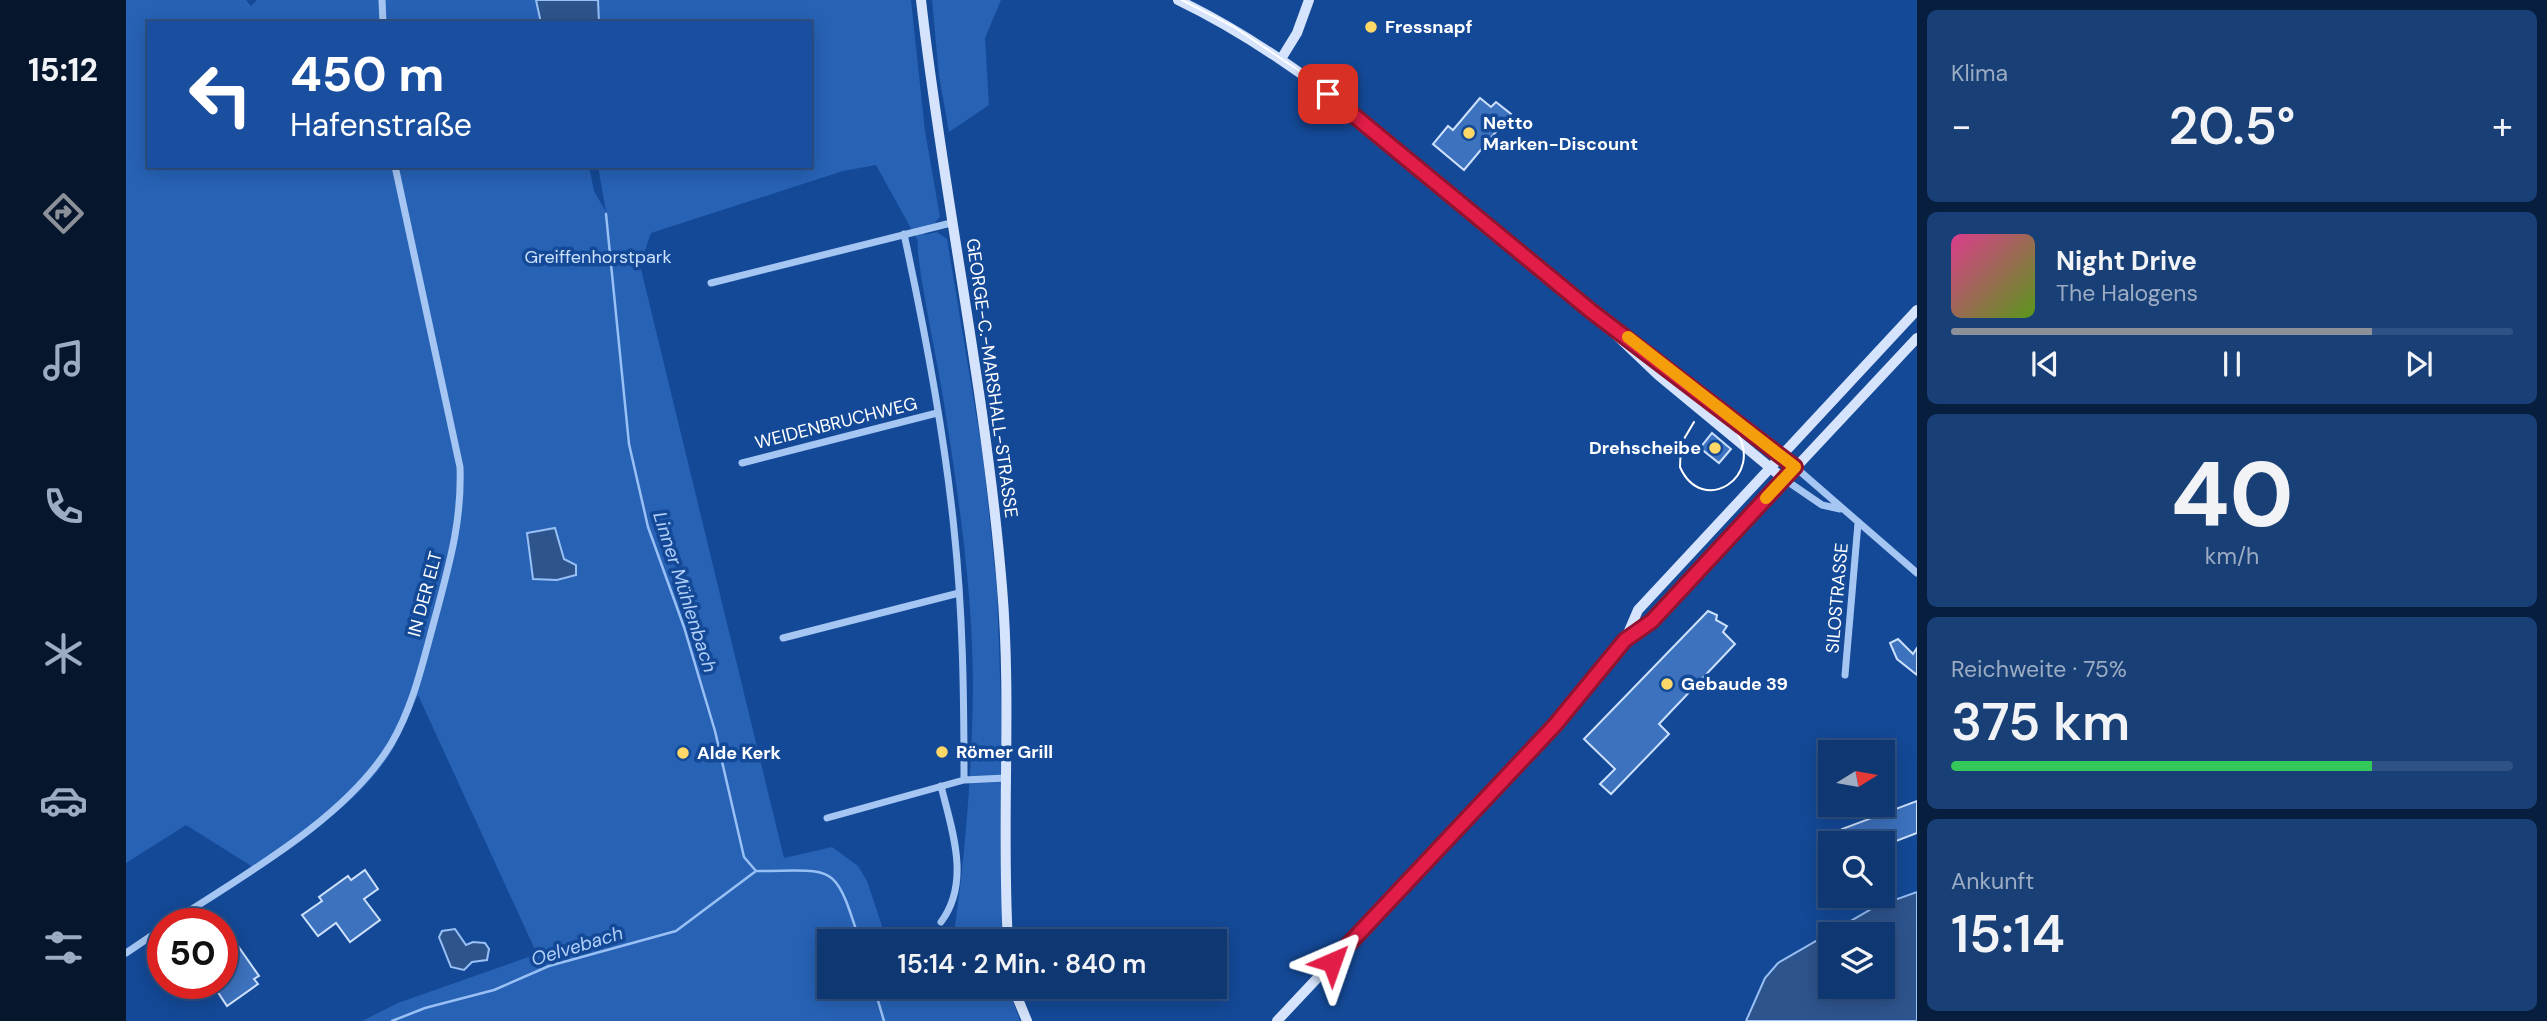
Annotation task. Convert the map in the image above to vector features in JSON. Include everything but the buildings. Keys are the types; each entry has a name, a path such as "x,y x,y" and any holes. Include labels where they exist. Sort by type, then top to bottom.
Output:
{"main road":[{"name":"GEORGE-C.-MARSHALL-STRASSE","path":"922,0 951,223 998,543 1005,643 1007,929"},
{"path":"1178,0 1233,28 1281,59 1591,311 1795,467"},
{"path":"1281,59 1297,33 1310,0"},
{"path":"1625,640 1638,610 1780,454 1917,310"},
{"path":"1591,311 1658,375 1784,479"},
{"path":"1277,1021 1555,725 1625,640 1652,621 1917,338"},
{"path":"1018,999 1027,1021"}],"street":[{"path":"382,0 383,21"},
{"name":"IN DER ELT","path":"192,908 318,822 355,790 391,742 415,689 456,541 462,506 460,467 395,168"},
{"path":"711,283 951,223"},
{"name":"WEIDENBRUCHWEG","path":"904,234 937,413 954,529 965,683 964,780"},
{"name":"WEIDENBRUCHWEG","path":"741,463 937,413"},
{"path":"1795,467 1828,494 1840,510 1917,573"},
{"path":"1784,479 1822,505 1840,510"},
{"name":"SILOSTRASSE","path":"1845,676 1858,523"},
{"path":"783,638 959,593"},
{"path":"827,818 964,780 1006,778"},
{"path":"941,786 958,854 951,908 941,922"},
{"path":"126,953 147,939"}],"green space":[{"name":"Greiffenhorstpark","path":"126,0 246,0 251,6 257,0 536,0 541,21 147,21 147,168 589,168 594,191 606,212 598,168 812,168 812,21 599,21 598,0 911,0 925,131 940,217 924,235 937,232 947,239 983,456 997,590 1001,705 1002,929 954,929 969,783 972,652 959,505 918,241 876,165 843,171 651,233 640,265 784,858 832,847 858,866 867,881 883,929 817,929 817,999 1012,999 1020,1021 362,1021 398,1003 537,954 418,695 393,749 365,785 331,816 256,869 186,825 126,863"},
{"path":"932,0 1001,0 985,38 989,105 949,132 939,76"}],"shaded area":[{"path":"536,0 598,0 599,21 541,21"},
{"path":"555,528 564,559 576,565 576,575 557,580 533,579 527,533"},
{"path":"1917,892 1917,1021 1746,1021 1765,978 1778,963 1818,940 1818,999 1895,999 1895,922 1849,922 1873,908 1895,908 1895,900"},
{"path":"455,929 466,945 473,942 485,943 489,949 487,960 472,962 464,970 451,967 439,937 442,931"}],"waterway":[{"name":"Linner Mühlenbach","path":"606,214 629,444 648,527 684,627 715,731 744,857 756,871 817,872 828,876 844,896 856,929"},
{"name":"Oelvebach","path":"392,1021 425,1008 494,990 549,966 676,931 756,871"},
{"name":"Linner Mühlenbach","path":"878,999 884,1021"}],"tram line":[{"path":"1182,0 1234,27 1316,82 1736,431 1743,448 1743,463 1737,476 1728,485 1715,490 1702,489 1690,482 1680,467 1681,444 1694,422"}],"slow traffic":[{"path":"1628,337 1795,467 1766,498"}],"place":[{"name":"Fressnapf","path":"1371,27"},
{"name":"Netto Marken-Discount","path":"1469,133"},
{"name":"Drehscheibe","path":"1715,448"},
{"name":"Gebaude 39","path":"1667,684"},
{"name":"Römer Grill","path":"942,752"},
{"name":"Alde Kerk","path":"683,753"}],"route":[{"path":"1328,94 1591,311 1795,467 1652,621 1625,640 1555,725 1332,962"}]}
